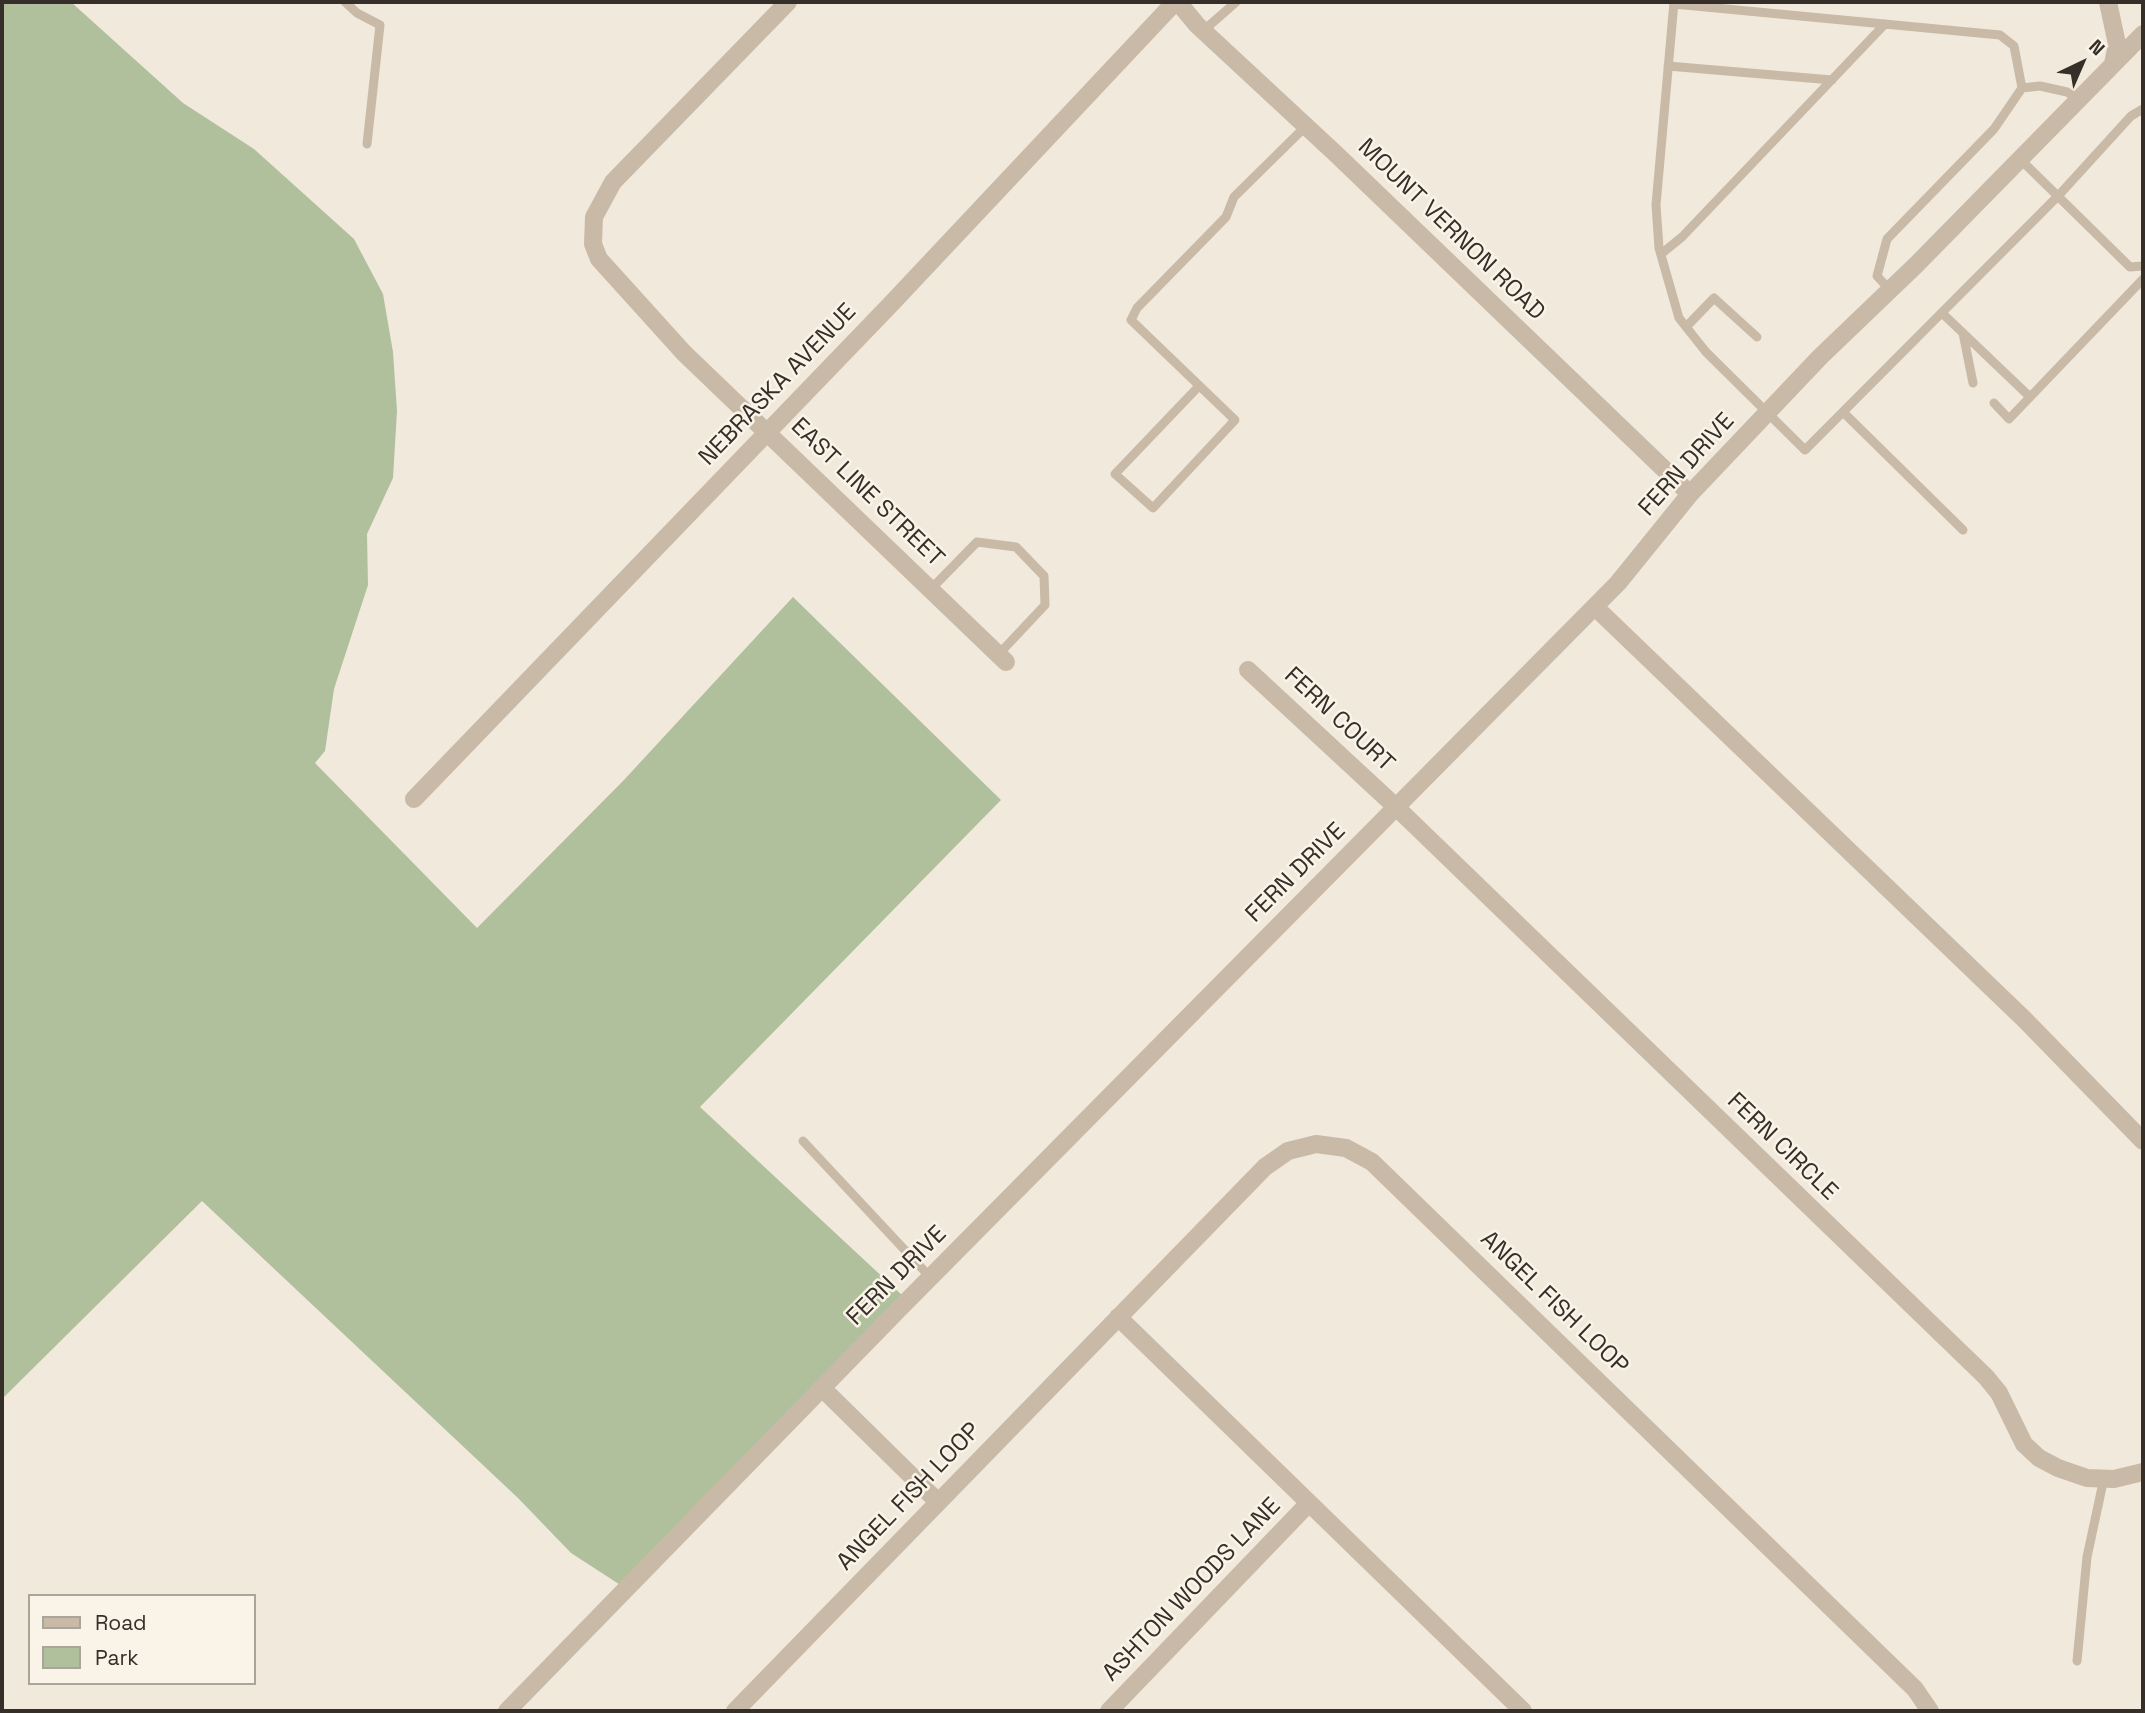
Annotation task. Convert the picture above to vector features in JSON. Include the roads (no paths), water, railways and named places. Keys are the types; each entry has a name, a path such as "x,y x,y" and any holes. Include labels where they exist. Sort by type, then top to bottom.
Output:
{"street":[{"name":"EAST LINE STREET","path":"788,2 613,182 594,217 593,244 599,259 640,307 1002,659"},
{"name":"MOUNT VERNON ROAD","path":"1176,2 1203,31 1306,126 1689,494"},
{"name":"NEBRASKA AVENUE","path":"414,799 891,304 1176,2"},
{"path":"2108,2 2117,44 2113,64"},
{"name":"FERN DRIVE","path":"507,1711 930,1277 1595,607 1618,583 1689,494 2143,34"},
{"path":"1595,607 2025,1020 2143,1141"},
{"name":"FERN COURT","path":"1248,670 1396,807"},
{"name":"FERN CIRCLE","path":"1396,807 1986,1377 1999,1393 2024,1444 2039,1458 2087,1478 2143,1472"},
{"name":"ANGEL FISH LOOP","path":"735,1711 1265,1167 1288,1152 1316,1144 1346,1148 1372,1161 1915,1689 1930,1711"},
{"path":"1118,1317 1523,1711"},
{"path":"822,1388 938,1502"},
{"name":"ASHTON WOODS LANE","path":"1109,1711 1309,1503"}],"lane":[{"path":"345,2 357,13 380,25 366,145"},
{"path":"1203,31 1236,2"},
{"path":"1890,290 1877,276 1887,239 1994,129 2022,88 2014,46 2000,35 1674,3 1656,205 1661,254 1679,318 1805,450 2059,195 2131,116 2143,109"},
{"path":"1661,254 1682,237 1885,24"},
{"path":"1668,66 1832,80"},
{"path":"2022,88 2049,88 2067,92 2078,99"},
{"path":"1199,386 1115,474 1153,508 1236,420 1131,320 1137,308 1226,217 1234,197 1306,126"},
{"path":"2020,159 2130,267 2143,266"},
{"path":"1994,403 2009,419 2143,279"},
{"path":"1686,327 1714,298 1757,337"},
{"path":"1942,313 2030,397"},
{"path":"1963,333 1973,383"},
{"path":"1843,412 1964,530"},
{"path":"931,589 977,542 1016,547 1044,576 1045,606 1002,659"},
{"path":"803,1140 930,1277"},
{"path":"2077,1661 2087,1557 2104,1478"}]}
